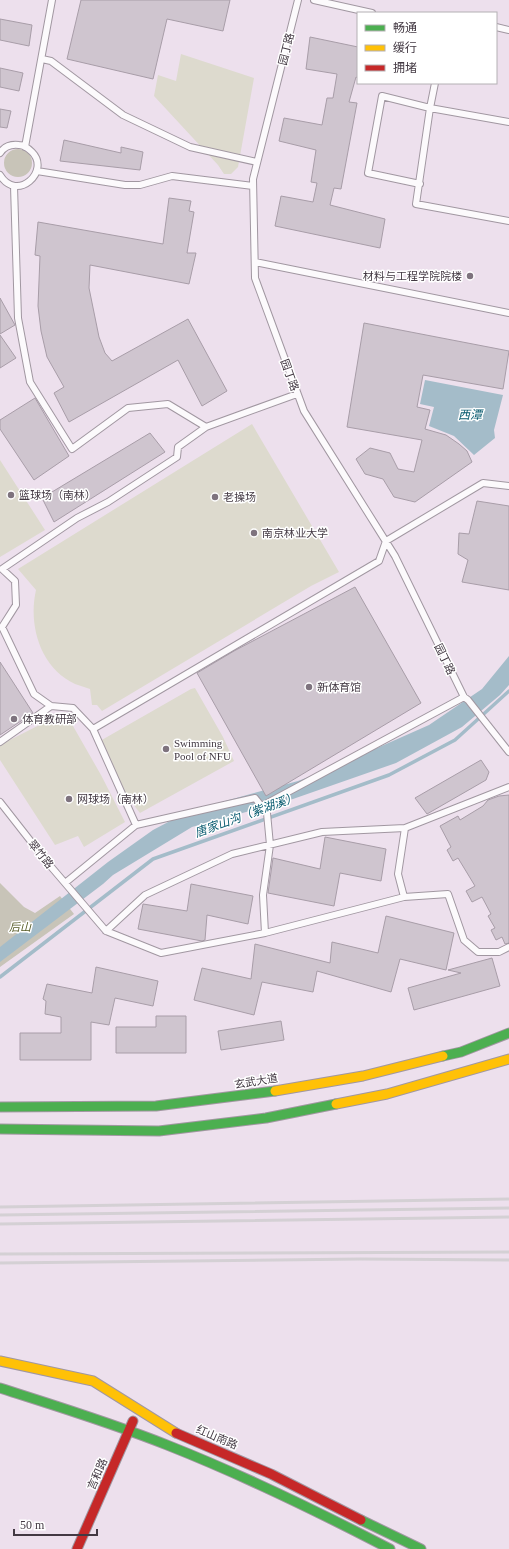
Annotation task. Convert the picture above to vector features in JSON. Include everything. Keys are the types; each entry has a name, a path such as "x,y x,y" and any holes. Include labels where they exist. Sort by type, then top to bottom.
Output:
{"main road":[{"name":"玄武大道","path":"0,1107 156,1106 248,1095 364,1076 461,1052 509,1033"},
{"path":"0,1129 159,1131 266,1118 387,1094 485,1068 509,1059"},
{"name":"红山南路","path":"0,1361 94,1381 172,1431 271,1474 402,1541 421,1549"},
{"path":"0,1388 130,1431 252,1480 339,1522 390,1549"},
{"name":"言和路","path":"77,1549 130,1431 138,1408"}],"lane":[{"path":"25,147 52,0"},
{"name":"园丁路","path":"298,0 257,162 253,186 255,278 304,411 395,556 464,697 509,751"},
{"path":"314,0 368,12"},
{"path":"497,28 509,30"},
{"path":"42,59 51,61 123,115 190,146 257,162"},
{"path":"435,84 416,204 509,221"},
{"path":"420,184 368,173 382,96 430,108 509,122"},
{"path":"0,153 5,147 12,144 20,145 34,154 37,163 37,171 33,178 27,184 19,187 10,185 3,180 0,175"},
{"path":"37,171 124,185 140,185 172,176 253,186"},
{"path":"14,186 18,318 30,382 72,449 128,408 168,404 206,427"},
{"path":"255,262 509,313"},
{"path":"136,826 93,729 73,708 52,706 34,694 1,627 16,605 15,581 2,569 76,518 108,502 177,457 178,447 206,427 297,394"},
{"path":"93,729 379,561 386,541 483,483 509,486"},
{"path":"262,806 464,697"},
{"path":"0,742 52,706"},
{"path":"509,787 405,828 322,832 232,854 145,895 106,931 161,953 265,933 404,897 448,894 464,940 478,952 499,952 509,947"},
{"path":"66,883 136,826 255,798 267,813 269,826 270,845 264,895 265,933"},
{"name":"翠竹路","path":"0,802 83,905 106,931"},
{"path":"404,897 398,874 405,828"}],"shaded area":[{"path":"181,54 254,78 238,167 231,174 224,174 218,165 154,96 158,75 176,81"},
{"name":"老操场","path":"252,424 339,572 311,586 102,711 97,705 92,705 90,689 75,684 63,677 45,656 39,644 34,617 36,590 18,569"},
{"name":"篮球场（南林）","path":"0,460 45,530 0,557"},
{"name":"Swimming Pool of NFU","path":"195,688 223,737 234,761 140,813 122,787 112,769 100,741"},
{"name":"网球场（南林）","path":"65,712 101,775 125,822 84,847 78,836 55,845 0,760 0,745"}],"green space":[{"path":"18,149 28,153 32,163 28,173 18,177 8,173 4,163 8,153"},
{"name":"后山","path":"0,883 24,907 35,913 60,896 74,914 0,967"}],"water":[{"name":"西潭","path":"425,380 503,395 494,430 495,438 474,455 454,436 429,426 434,407 420,404"},
{"path":"509,656 509,685 500,695 462,727 396,763 293,799 192,827 113,875 0,962 0,947 108,862 153,830 189,811 298,781 332,768 429,725 482,689"}],"building":[{"path":"81,0 230,0 223,31 167,19 153,79 67,59"},
{"path":"0,19 32,25 29,46 0,40"},
{"path":"310,37 357,47 357,78 349,102 357,103 341,189 334,188 330,205 385,219 380,248 275,226 281,196 313,202 317,183 311,182 316,150 279,141 284,118 322,125 327,98 333,98 337,74 306,69"},
{"path":"0,68 23,73 19,91 0,87"},
{"path":"0,109 11,111 7,128 0,127"},
{"path":"64,140 121,153 121,147 143,152 140,170 60,161"},
{"path":"169,198 191,201 189,211 194,212 187,253 196,253 189,284 90,265 89,288 99,337 105,353 112,361 188,319 227,391 202,406 178,360 69,422 54,393 64,387 47,357 41,331 38,306 40,256 35,255 38,222 163,244"},
{"path":"0,298 15,325 0,334"},
{"path":"364,323 509,351 503,389 423,375 417,407 430,410 425,429 446,435 459,444 467,451 472,462 415,502 394,497 383,479 365,474 356,459 370,448 390,453 398,469 414,472 422,440 347,427"},
{"path":"0,335 16,358 0,368"},
{"path":"35,398 69,456 34,480 0,429 0,420"},
{"path":"150,433 165,452 54,522 42,498"},
{"path":"477,501 509,506 509,590 462,582 468,560 458,554 459,533 469,534"},
{"name":"新体育馆","path":"355,587 421,703 266,796 197,673 234,651"},
{"path":"0,662 33,713 0,735"},
{"path":"481,760 489,772 486,780 427,814 415,798"},
{"path":"509,795 509,943 505,944 502,937 496,940 491,930 495,928 488,916 491,914 482,897 472,902 466,891 475,886 458,858 453,861 447,850 451,847 440,826 458,816 460,820 483,806 488,800 499,796"},
{"path":"325,837 386,849 381,881 340,873 334,906 268,893 273,858 320,869"},
{"path":"191,884 253,896 248,924 207,915 205,940 202,941 138,929 143,904 187,911"},
{"path":"386,916 454,933 446,970 400,959 391,992 317,971 313,992 262,982 254,1015 194,1000 202,968 251,979 255,944 330,963 332,942 378,953"},
{"path":"492,958 500,986 414,1010 408,988 461,973 448,970"},
{"path":"96,967 158,981 153,1006 115,998 109,1025 91,1022 91,1060 20,1060 20,1033 61,1033 61,1017 45,1014 46,1001 43,999 47,984 92,993"},
{"path":"156,1016 186,1016 186,1053 116,1053 116,1027 156,1027"},
{"path":"281,1021 284,1040 221,1050 218,1031"}],"waterway":[{"name":"唐家山沟（紫湖溪）","path":"0,977 153,859 389,775 455,740 509,691"}],"railway":[{"path":"0,1207 509,1199"},
{"path":"0,1215 509,1208"},
{"path":"0,1224 509,1217"},
{"path":"0,1254 509,1252"},
{"path":"0,1263 360,1259 509,1260"}],"traffic: fast":[{"path":"443,1056 461,1052 509,1033"},
{"path":"0,1107 156,1106 275,1091"},
{"path":"0,1129 159,1131 266,1118 336,1104"},
{"path":"0,1388 126,1429 167,1445 280,1494 390,1549"},
{"path":"361,1520 421,1549"}],"traffic: slow":[{"path":"275,1091 363,1076 443,1056"},
{"path":"336,1104 387,1094 509,1059"},
{"path":"0,1361 93,1381 176,1433"}],"traffic: jam":[{"path":"77,1549 133,1421"},
{"path":"176,1433 271,1474 361,1520"}],"place":[{"name":"材料与工程学院院楼","path":"470,276"},
{"name":"篮球场（南林）","path":"11,495"},
{"name":"老操场","path":"215,497"},
{"name":"南京林业大学","path":"254,533"},
{"name":"新体育馆","path":"309,687"},
{"name":"体育教研部","path":"14,719"},
{"name":"Swimming Pool of NFU","path":"166,749"},
{"name":"网球场（南林）","path":"69,799"}]}
